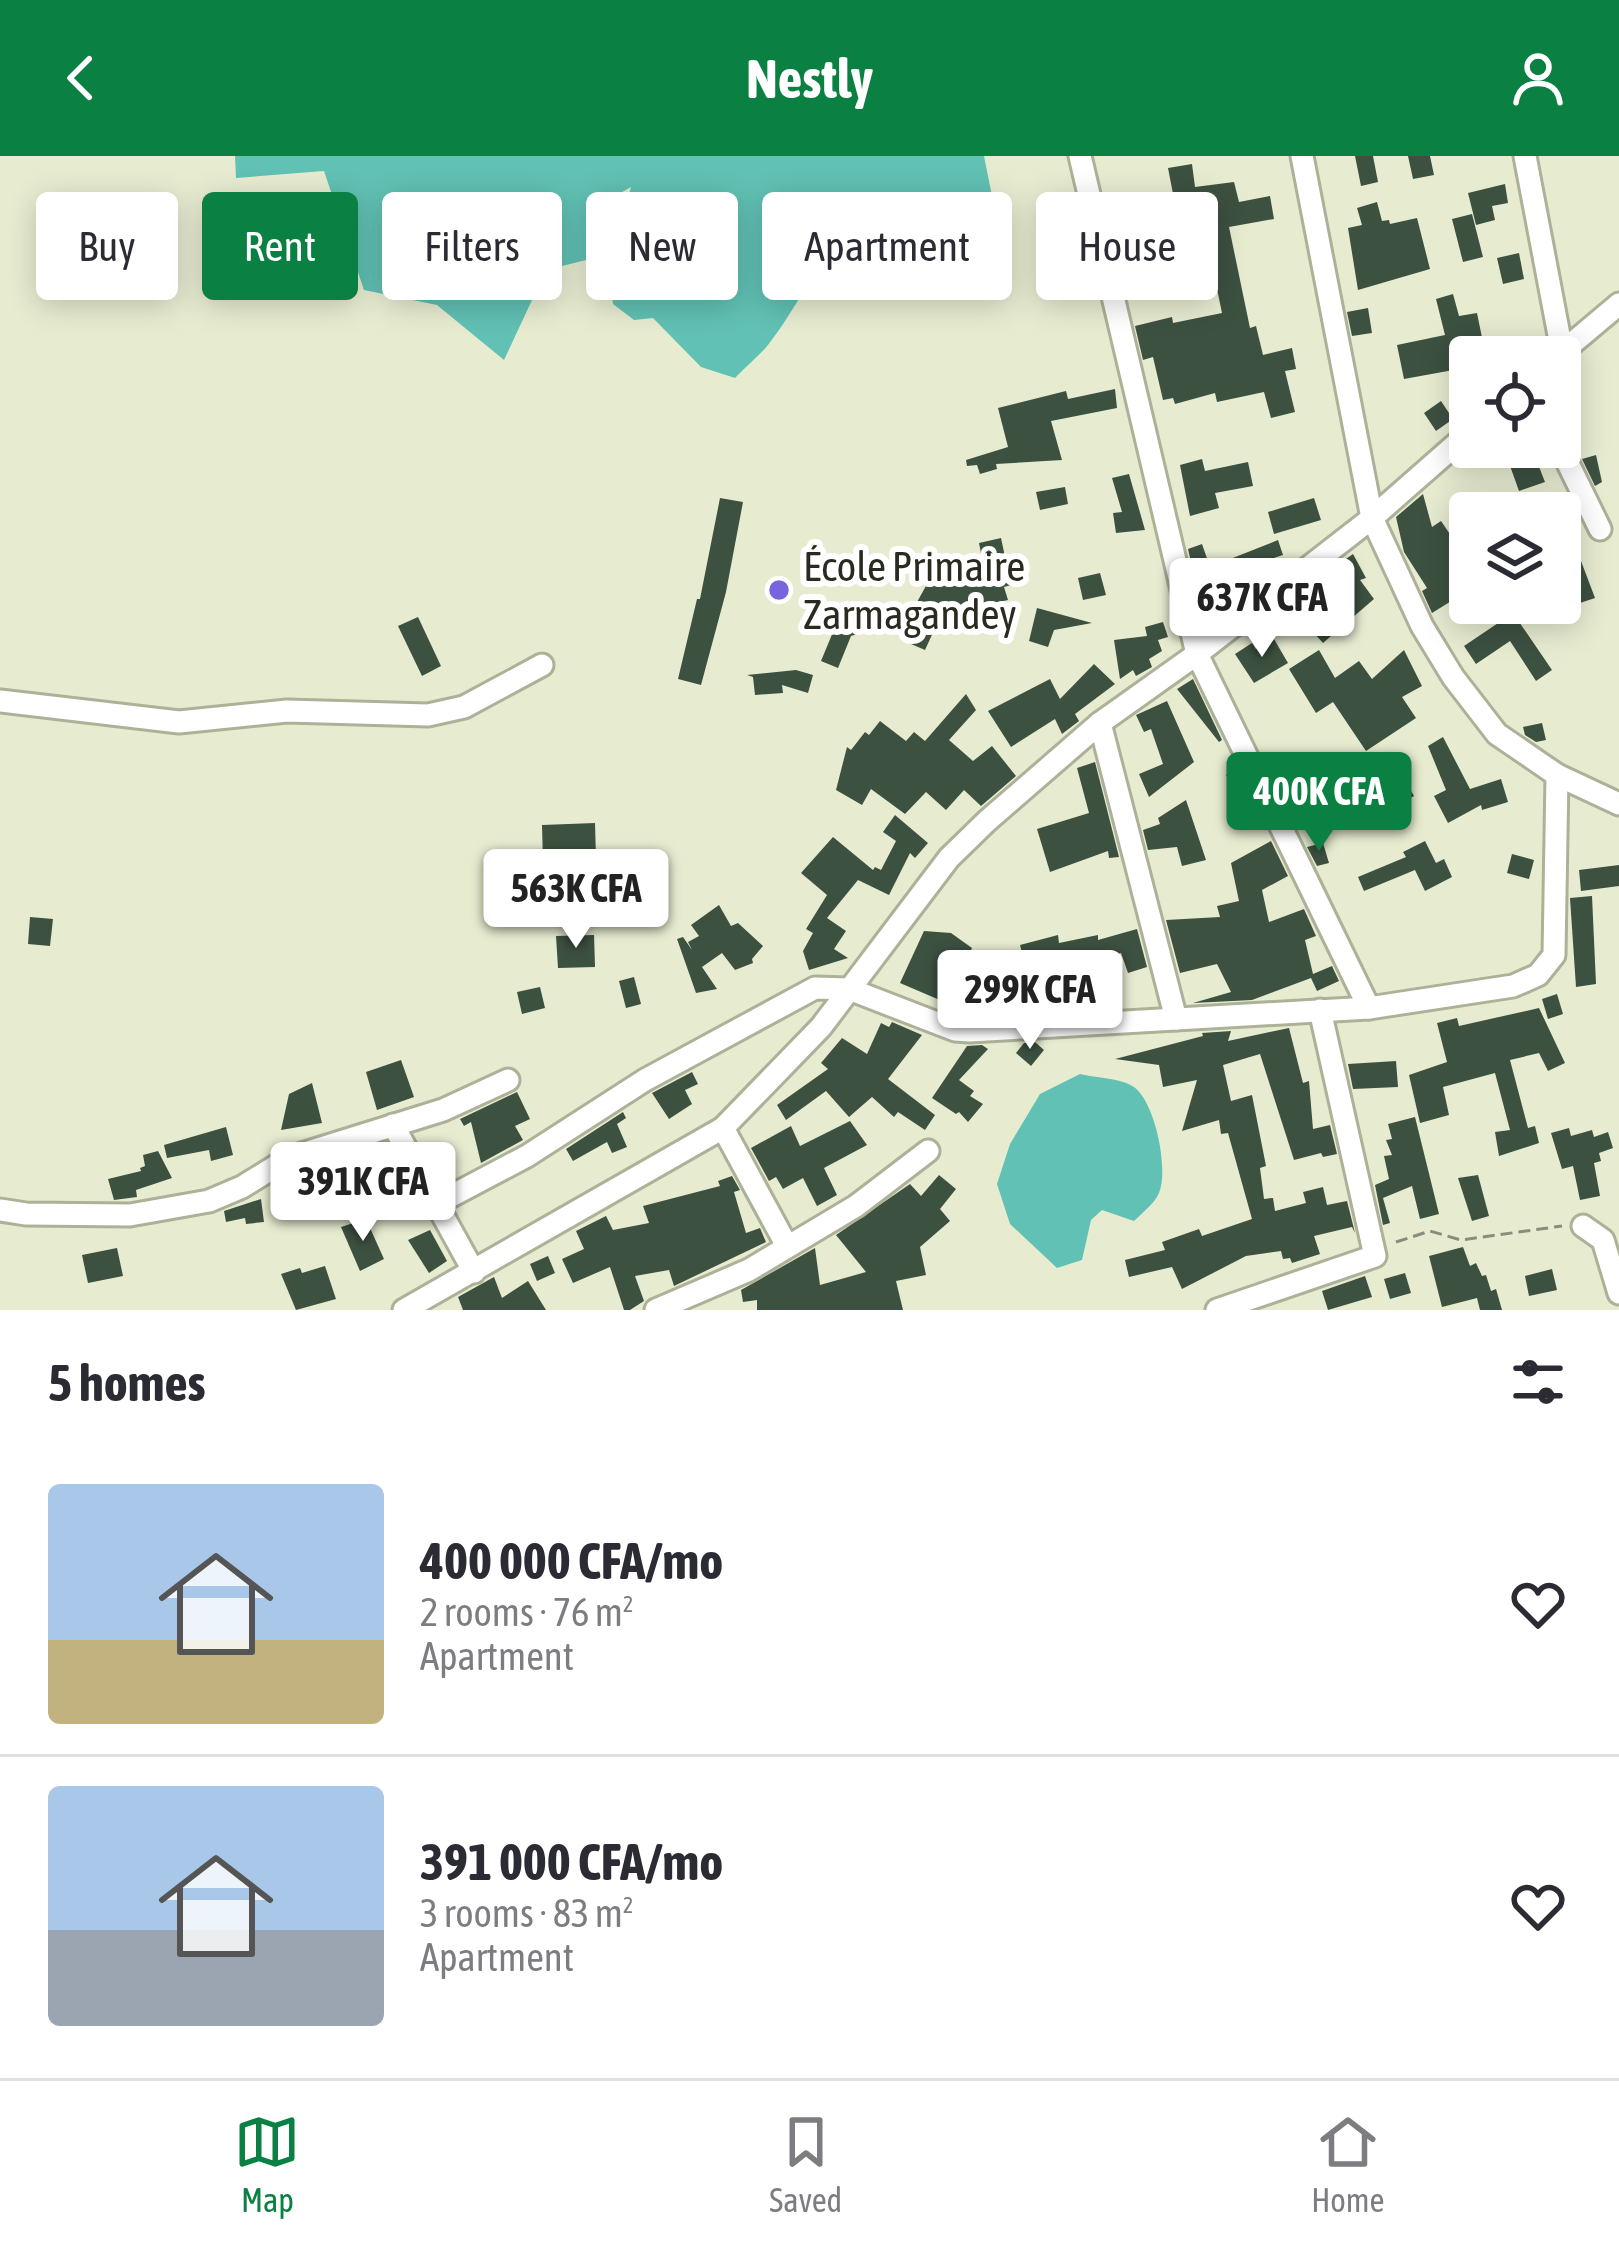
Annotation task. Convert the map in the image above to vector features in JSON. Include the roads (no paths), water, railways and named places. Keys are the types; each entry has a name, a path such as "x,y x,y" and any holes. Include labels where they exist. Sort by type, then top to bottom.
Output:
{"street":[{"path":"1080,156 1198,654 1369,1008"},
{"path":"1302,156 1372,518 1422,626 1496,734 1557,775 1619,804"},
{"path":"1525,156 1556,336"},
{"path":"1581,336 1619,304"},
{"path":"404,1310 723,1128 821,1027 949,858 1100,722 1198,654 1372,518 1449,450"},
{"path":"1570,468 1600,529"},
{"path":"0,701 179,722 274,711 428,715 464,707 542,665"},
{"path":"1100,722 1176,1019"},
{"path":"438,1203 527,1156 645,1080 815,988 849,989 962,1031 1369,1008 1529,982 1555,955 1557,775"},
{"path":"1217,1310 1375,1256 1320,1010"},
{"path":"0,1210 130,1215 209,1202 289,1158 443,1110 508,1081"},
{"path":"394,1125 473,1272"},
{"path":"723,1128 788,1246"},
{"path":"656,1310 748,1270 856,1206 928,1151"},
{"path":"1583,1226 1603,1240 1619,1293"}],"water":[{"path":"235,156 984,156 991,192 762,192 762,300 799,300 768,345 735,378 701,367 653,318 634,320 612,300 738,300 738,192 630,192 631,187 622,192 586,192 586,260 562,266 562,192 382,192 382,294 364,290 358,272 358,192 331,192 324,171 236,178"},
{"path":"413,300 532,300 504,360 437,305"},
{"path":"1080,1074 1122,1082 1142,1095 1158,1137 1162,1182 1155,1200 1134,1221 1102,1210 1091,1220 1082,1260 1057,1268 1010,1224 997,1184 1010,1144 1040,1094"}],"place":[{"name":"École Primaire Zarmagandey","path":"779,590"}]}
